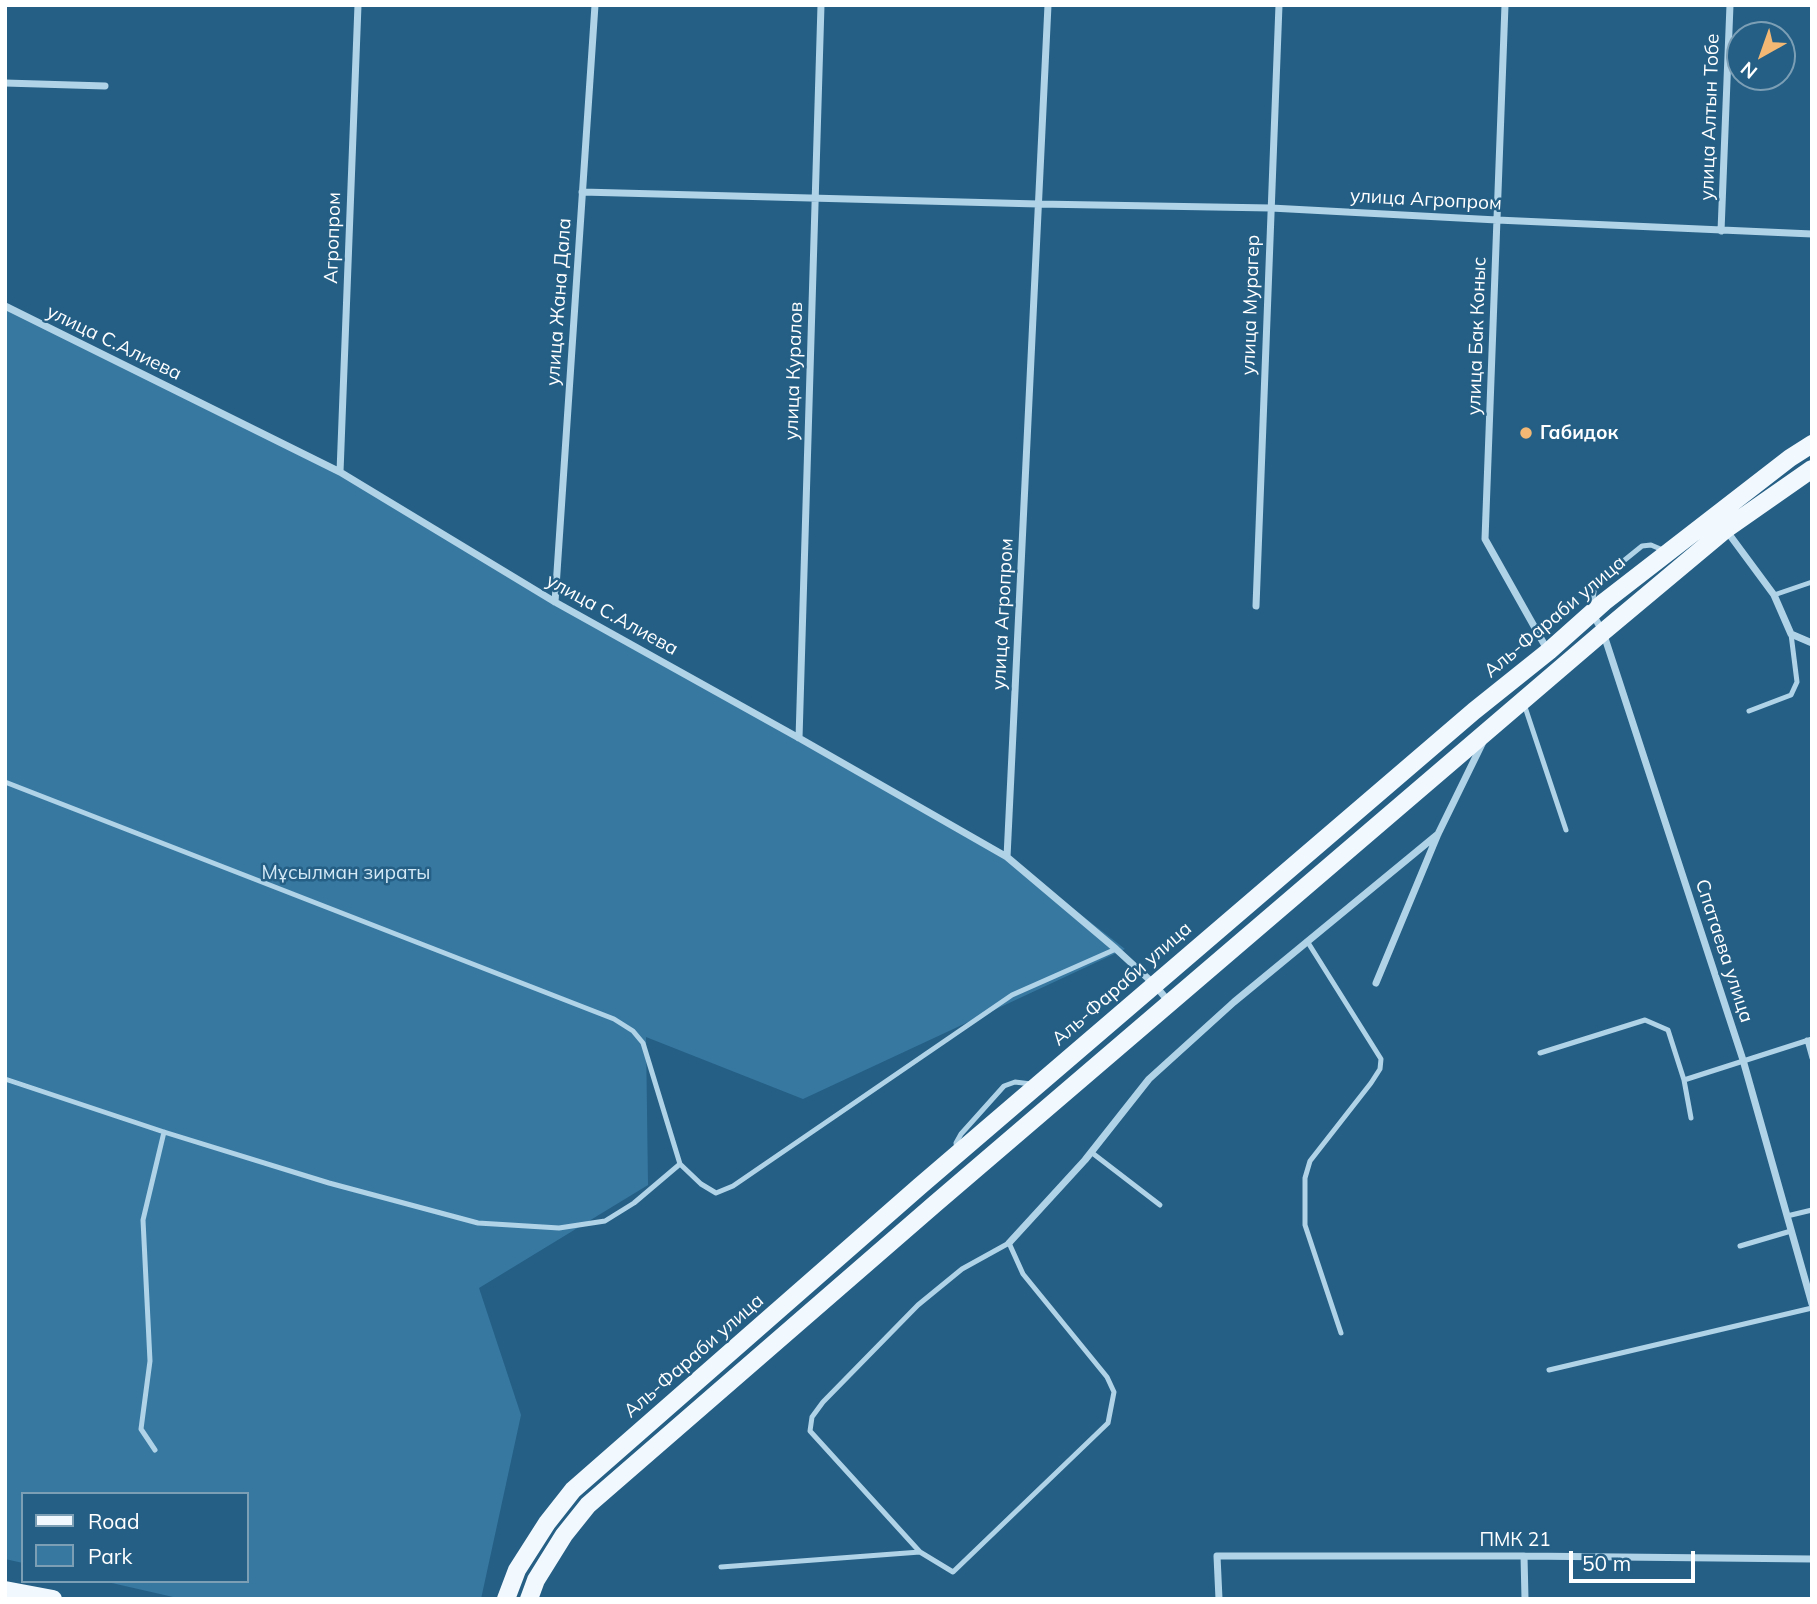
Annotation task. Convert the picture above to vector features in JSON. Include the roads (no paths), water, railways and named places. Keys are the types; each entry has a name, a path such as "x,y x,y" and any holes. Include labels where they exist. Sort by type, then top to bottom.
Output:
{"main road":[{"name":"Аль-Фараби улица","path":"506,1599 517,1570 547,1522 573,1490 1037,1084 1474,711 1549,651 1592,612 1790,458 1812,444"},
{"path":"529,1599 536,1580 564,1535 588,1505 1603,632 1726,529 1812,470"},
{"path":"5,1590 53,1599"}],"street":[{"name":"Агропром","path":"340,472 358,5"},
{"name":"улица Жана Дала","path":"555,602 596,5"},
{"name":"улица Куралов","path":"799,738 821,5"},
{"name":"улица Агропром","path":"1007,857 1048,5"},
{"name":"улица Мурагер","path":"1256,606 1279,5"},
{"name":"улица Бак Коныс","path":"1505,5 1485,539 1549,651"},
{"name":"улица Алтын Тобе","path":"1721,230 1730,5"},
{"path":"5,83 105,86"},
{"name":"улица Агропром","path":"582,192 1271,208 1812,234"},
{"name":"улица С.Алиева","path":"5,306 340,472 555,602 1007,857 1116,949 1170,1002"},
{"path":"1726,529 1774,595 1791,634 1812,643"},
{"name":"Спатаева улица","path":"1592,612 1603,632 1743,1060 1812,1306"},
{"path":"1376,983 1438,834 1487,731"},
{"path":"1009,1242 1091,1152 1149,1079 1234,1002 1438,834"},
{"name":"ПМК 21","path":"1219,1599 1217,1556 1812,1559"},
{"path":"1524,1556 1525,1599"}],"lane":[{"path":"1774,595 1812,582"},
{"path":"1749,711 1791,695 1797,682 1791,634"},
{"path":"1523,701 1566,830"},
{"path":"5,782 614,1019 633,1031 643,1043 680,1164 701,1184 716,1193 733,1186 1012,995 1116,949"},
{"path":"1307,941 1381,1059 1380,1069 1371,1083 1310,1161 1305,1178 1305,1225 1341,1333"},
{"path":"1540,1053 1645,1020 1668,1030 1684,1080 1691,1118"},
{"path":"1684,1080 1809,1040 1812,1058"},
{"path":"5,1079 329,1183 478,1223 559,1228 605,1221 634,1203 680,1164"},
{"path":"155,1450 141,1429 150,1361 143,1220 164,1132"},
{"path":"1091,1152 1160,1205"},
{"path":"1787,1216 1812,1210"},
{"path":"1740,1246 1791,1231"},
{"path":"1009,1242 1023,1274 1107,1377 1114,1392 1108,1423 953,1572 920,1552 810,1432 812,1417 823,1402 918,1305 962,1269 1009,1242"},
{"path":"1549,1370 1812,1306"},
{"path":"721,1567 920,1552"}],"place":[{"name":"Габидок","path":"1526,433"}],"park label":[{"name":"Мұсылман зираты","path":"346,873"}]}
